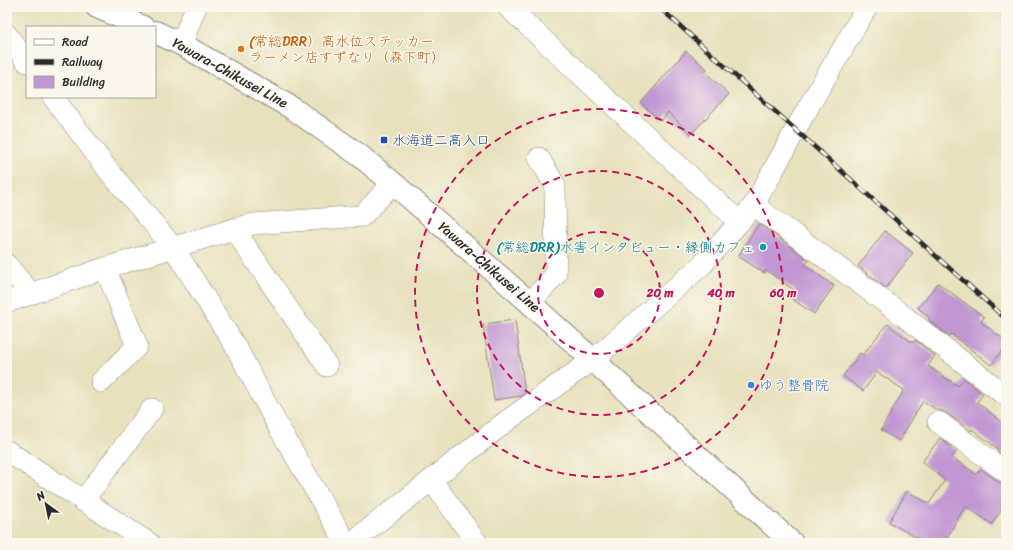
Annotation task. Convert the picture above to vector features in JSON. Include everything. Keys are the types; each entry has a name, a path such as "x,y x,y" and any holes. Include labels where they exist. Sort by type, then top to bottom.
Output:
{"main road":[{"path":"97,7 141,26"},
{"name":"Yawara-Chikusei Line","path":"156,32 181,44 292,108 359,155 530,303 792,543"}],"street":[{"path":"181,44 196,7"},
{"path":"508,7 739,222"},
{"path":"352,543 508,420 593,360 703,264 754,205 806,111 868,7"},
{"path":"7,35 26,61"},
{"path":"55,98 108,170 173,247 236,347 278,426 346,543"},
{"path":"530,303 556,274 555,185 539,158"},
{"path":"7,302 105,268 253,224 362,216 393,183"},
{"path":"754,205 905,317 1006,396"},
{"path":"234,229 327,366"},
{"path":"7,265 31,294"},
{"path":"101,382 136,346 105,268"},
{"path":"83,501 152,409"},
{"path":"938,422 1006,472"},
{"path":"7,451 149,543"},
{"path":"432,481 476,543"}],"building":[{"path":"686,51 707,69 705,72 729,94 691,134 668,112 661,121 641,103"},
{"path":"759,224 809,260 805,265 834,286 814,314 792,299 797,292 766,270 764,273 738,256"},
{"path":"885,231 913,253 886,288 858,266"},
{"path":"938,283 984,317 981,322 1006,341 1006,346 991,365 951,334 949,336 929,320 930,318 918,308"},
{"path":"515,320 525,393 522,396 494,400 483,324"},
{"path":"887,324 913,343 915,340 935,356 928,366 958,386 964,379 983,394 977,402 1006,425 1006,457 972,429 971,431 945,412 937,410 923,401 899,441 881,430 904,390 877,372 863,391 843,376 860,353 863,355"},
{"path":"940,438 957,451 951,457 976,474 981,469 999,482 1006,484 1006,503 992,524 965,506 944,543 926,543 889,522 907,491 929,504 945,480 922,462"}],"railway":[{"path":"659,7 1006,319"}],"place":[{"name":"(常総DRR）高水位ステッカー ラーメン店すずなり（森下町）","path":"241,49"},
{"name":"水海道二高入口","path":"384,140"},
{"name":"(常総DRR)水害インタビュー・縁側カフェ","path":"763,247"},
{"name":"ゆう整骨院","path":"751,385"}]}
